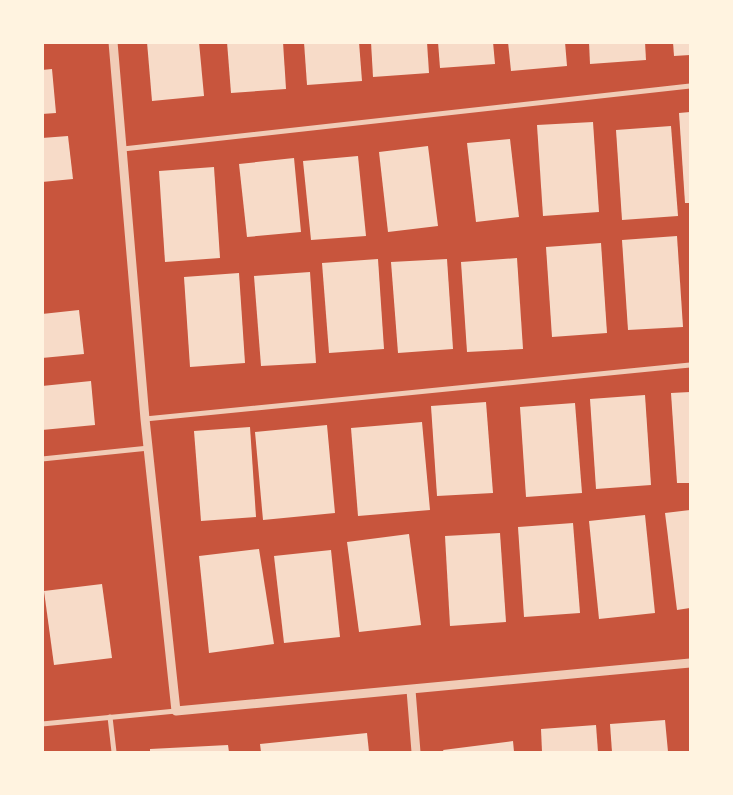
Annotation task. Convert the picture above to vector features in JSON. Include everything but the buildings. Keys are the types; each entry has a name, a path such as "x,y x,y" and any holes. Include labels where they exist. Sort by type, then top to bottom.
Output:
{"street":[{"path":"113,42 145,419 176,711"},
{"path":"123,149 690,86"},
{"path":"145,419 690,365"},
{"path":"42,459 148,448"},
{"path":"42,724 110,716 690,663"},
{"path":"411,690 416,752"},
{"path":"110,716 114,752"}]}
